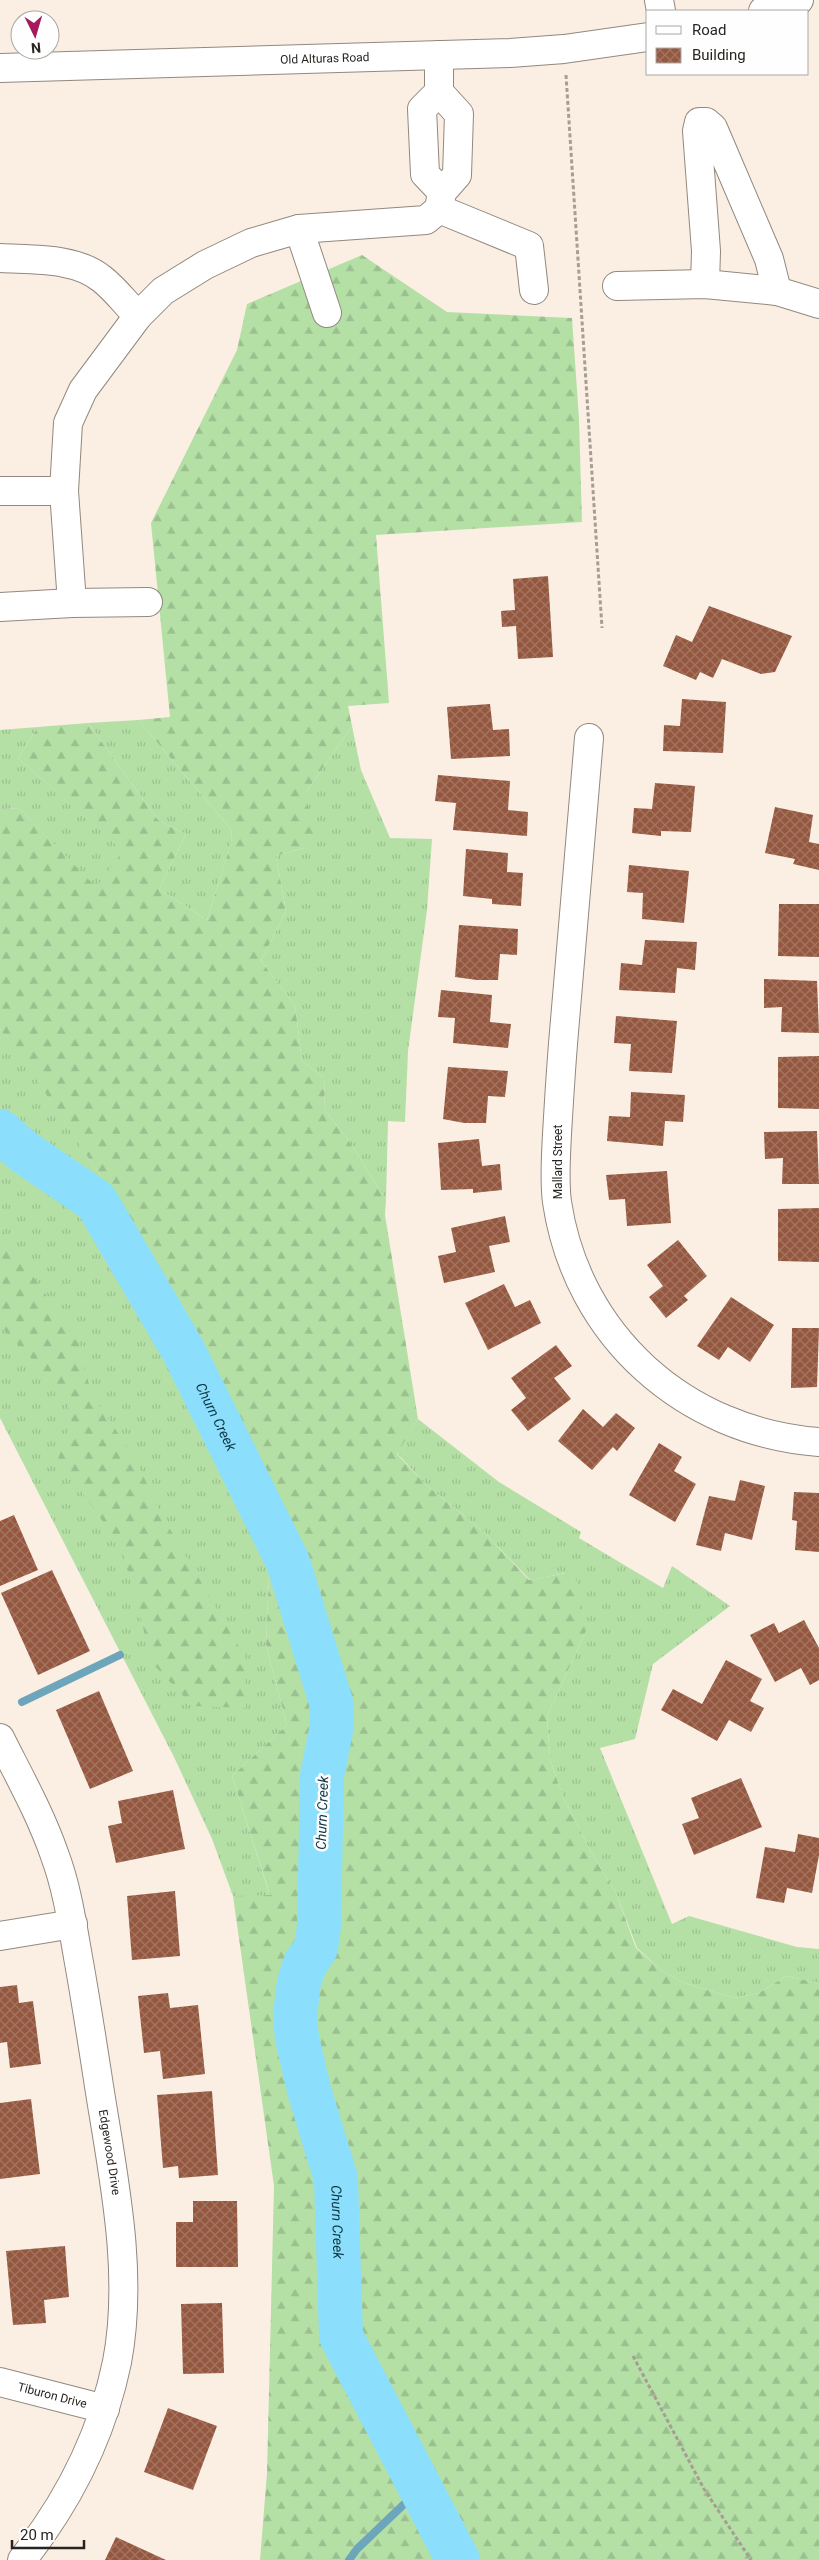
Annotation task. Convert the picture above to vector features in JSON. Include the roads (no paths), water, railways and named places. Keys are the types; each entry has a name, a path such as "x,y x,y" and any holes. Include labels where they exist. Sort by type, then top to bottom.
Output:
{"street":[{"path":"766,10 799,0"},
{"name":"Old Alturas Road","path":"0,68 439,55 564,49 646,37"},
{"path":"72,604 64,491 68,423 83,390 138,316 164,291 205,265 251,243 299,229 426,220 457,175 459,114 439,92 439,55"},
{"path":"439,92 422,109 424,174 441,200 529,246 534,290"},
{"path":"705,284 706,251 697,131 699,122 706,122 713,128 769,259 777,291"},
{"path":"299,229 327,313"},
{"path":"0,258 40,260 80,266 102,279 138,316"},
{"path":"617,286 705,284 777,291 819,304"},
{"path":"0,491 64,491"},
{"path":"0,607 148,602"},
{"name":"Mallard Street","path":"589,738 560,1077 556,1174 558,1209 571,1261 585,1292 602,1321 626,1350 657,1379 690,1402 737,1425 783,1438 819,1442"},
{"name":"Edgewood Drive","path":"0,1738 55,1855 72,1924 91,2029 121,2254 120,2335 117,2360 105,2409 93,2443 65,2497 50,2524 22,2560"},
{"path":"0,1936 72,1924"},
{"name":"Tiburon Drive","path":"0,2382 105,2409"}],"waterway":[{"name":"Churn Creek","path":"0,1131 24,1152 96,1201 183,1350 288,1562 331,1702 332,1725 322,1776 319,1927 316,1948 305,1964 299,1982 295,2016 297,2038 309,2090 336,2179 341,2336 458,2560"},
{"path":"22,1702 120,1655"},
{"path":"349,2560 357,2549 421,2488"}]}
